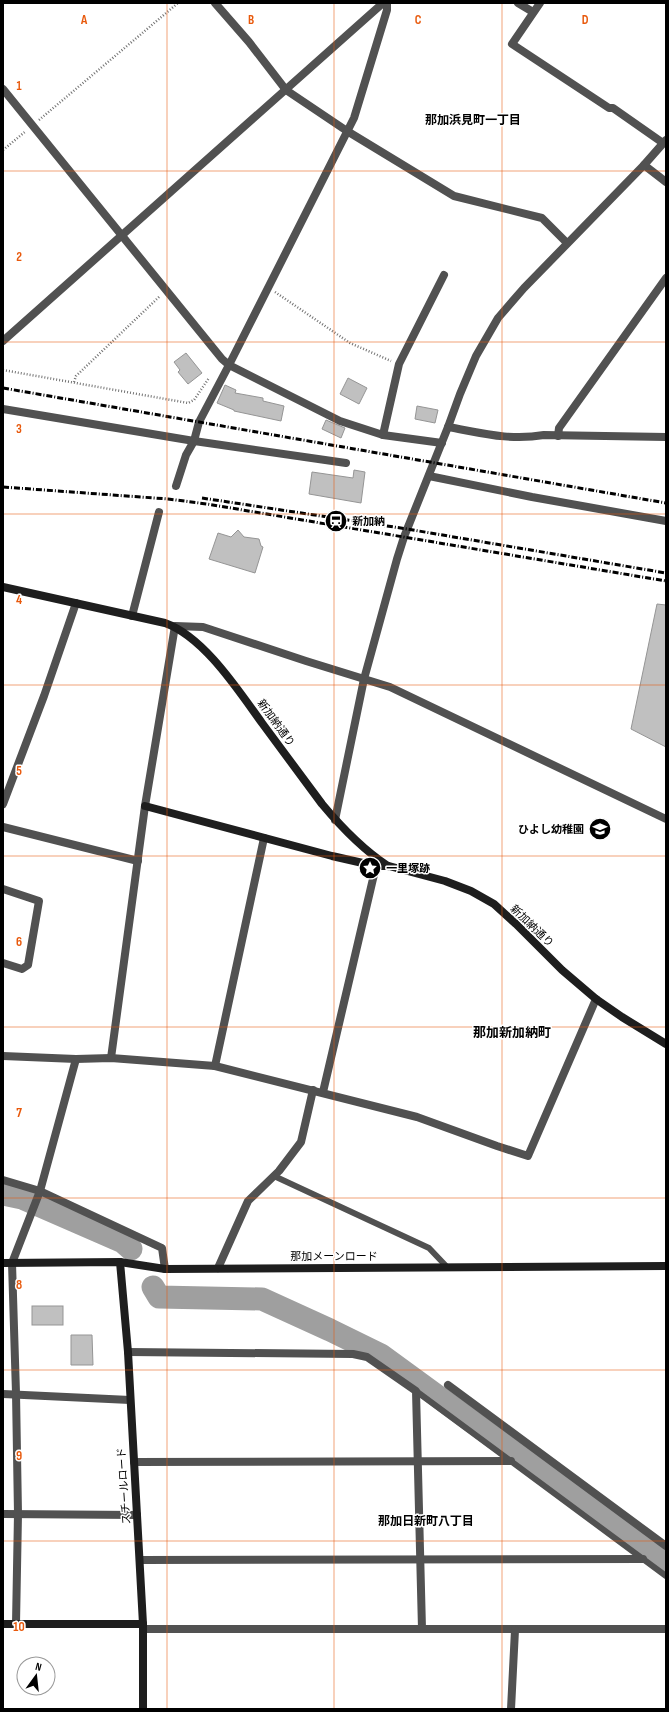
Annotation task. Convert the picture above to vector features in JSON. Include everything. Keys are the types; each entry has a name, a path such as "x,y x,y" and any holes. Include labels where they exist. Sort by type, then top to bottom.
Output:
{"street":[{"path":"215,3 249,42 286,90 347,131 454,196 542,218 567,243"},
{"path":"3,341 383,3"},
{"path":"176,486 186,455 194,441 199,422 208,403 229,365 354,118 387,10 387,3"},
{"path":"518,3 533,12"},
{"path":"335,820 364,679 397,559 476,356 498,318 524,288 644,165 665,141 613,108 609,108 512,44 540,3"},
{"path":"3,89 166,291 222,359 229,365 340,421 383,435 442,443"},
{"path":"644,165 666,182"},
{"path":"383,435 399,364 444,275"},
{"path":"558,436 560,428 666,278"},
{"path":"3,409 194,441 346,463"},
{"path":"448,427 500,437 526,438 544,435 666,438"},
{"path":"429,476 666,521"},
{"path":"132,616 159,512"},
{"path":"3,587 76,603 44,696 3,804"},
{"name":"新加納通り","path":"76,603 175,626 198,644 229,678 322,804 362,848 389,866 445,881 471,891 494,904 562,970 596,999 622,1018 666,1044"},
{"path":"111,1058 145,806 175,626 203,627 390,687 666,820"},
{"path":"145,806 376,866 389,866"},
{"path":"3,827 138,861"},
{"path":"215,1066 264,838"},
{"path":"323,1092 376,866"},
{"path":"3,889 39,901 28,965 22,969 3,963"},
{"path":"3,1056 76,1059 111,1058 215,1066 323,1092 417,1117 528,1156 596,999"},
{"path":"16,1624 18,1514 16,1393 7,1263 40,1191 76,1059"},
{"path":"218,1268 248,1201 274,1176 301,1142 313,1090"},
{"path":"3,1180 40,1191 162,1248 165,1269"},
{"name":"那加メーンロード","path":"7,1263 120,1262 165,1269 666,1266"},
{"name":"スチールロード","path":"120,1262 128,1352 144,1626 143,1709"},
{"path":"128,1352 353,1354 368,1357 416,1390 419,1461 422,1629"},
{"path":"448,1385 666,1546"},
{"path":"3,1394 16,1393 130,1400"},
{"path":"134,1462 511,1461"},
{"path":"3,1514 137,1515"},
{"path":"140,1560 643,1559"},
{"path":"3,1624 515,1630 666,1629"},
{"path":"511,1709 515,1630"}],"lane":[{"path":"274,1176 429,1248 446,1267"},
{"path":"416,1390 666,1576"}],"path":[{"path":"3,150 178,3"},
{"path":"268,288 281,295 350,343 372,354 399,364"},
{"path":"74,382 76,376 166,291"},
{"path":"3,370 188,403 194,400 210,376"}],"building":[{"path":"186,353 202,373 188,384 178,372 180,370 174,362"},
{"path":"348,378 367,388 359,404 340,394"},
{"path":"225,385 236,390 235,393 263,398 263,401 284,406 281,421 234,411 217,403"},
{"path":"417,406 438,410 435,423 415,419"},
{"path":"326,420 345,428 341,438 322,429"},
{"path":"354,470 365,472 361,503 309,494 312,472 353,478"},
{"path":"238,530 244,537 259,539 261,546 263,547 255,573 209,559 218,533 231,537"},
{"path":"657,604 666,605 666,747 631,729"},
{"path":"32,1306 63,1306 63,1325 32,1325"},
{"path":"71,1335 92,1335 93,1365 71,1365"}],"waterway":[{"path":"3,1194 22,1198 123,1242 131,1249"},
{"path":"153,1287 159,1297 262,1299 381,1355 666,1563"}],"railway":[{"path":"3,388 666,503"},
{"path":"3,487 168,499 207,504 666,581"},
{"path":"202,498 407,529 666,573"}],"place":[{"name":"新加納","path":"336,521"},
{"name":"ひよし幼稚園","path":"600,829"},
{"name":"一里塚跡","path":"370,868"}],"district":[{"name":"那加浜見町一丁目","path":"473,120"},
{"name":"那加新加納町","path":"512,1033"},
{"name":"那加日新町八丁目","path":"426,1521"}]}
